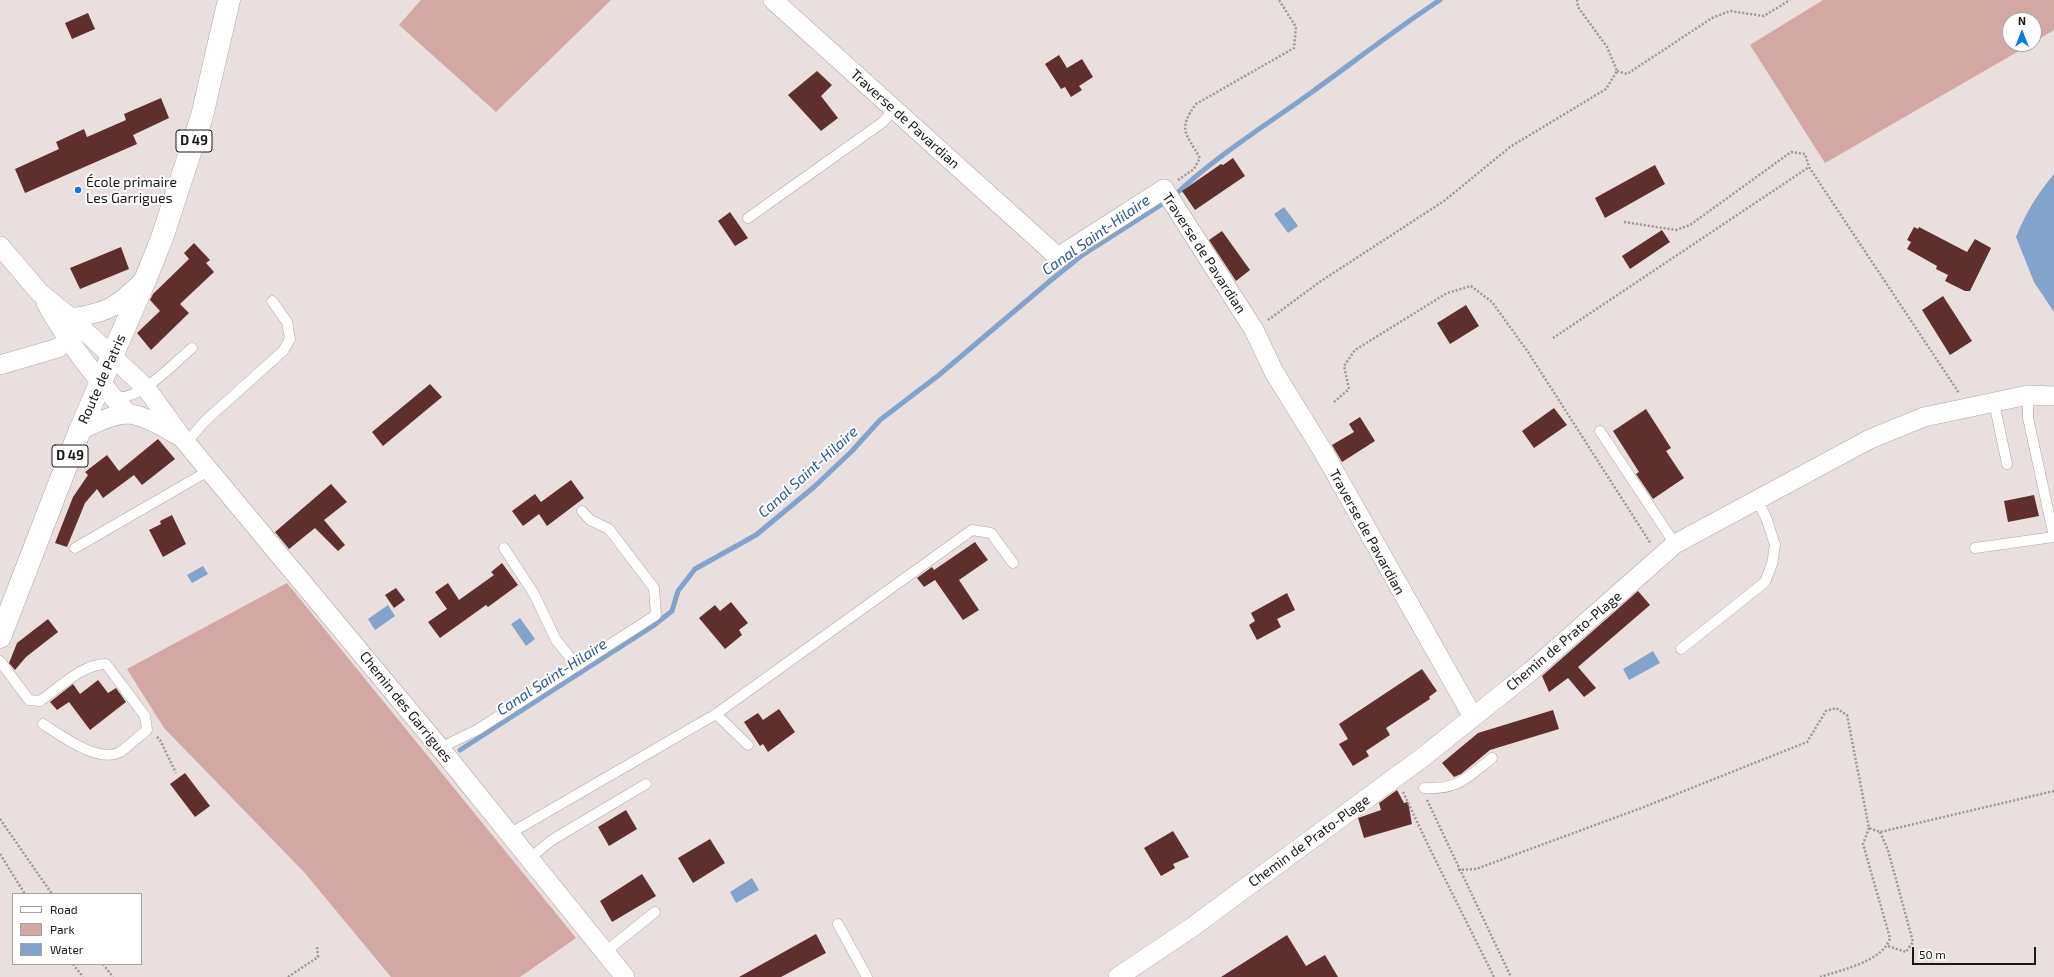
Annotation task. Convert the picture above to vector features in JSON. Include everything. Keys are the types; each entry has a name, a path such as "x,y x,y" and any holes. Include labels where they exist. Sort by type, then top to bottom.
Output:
{"main road":[{"name":"D 49","path":"146,278 181,183 202,116 228,0"},
{"name":"Route de Patris","path":"0,637 4,613 80,430 107,390 112,357 146,278"}],"street":[{"name":"Traverse de Pavardian","path":"773,0 1058,257 1164,189 1254,330 1274,372 1324,454 1473,717"},
{"name":"Chemin des Garrigues","path":"0,246 40,293 74,321 146,388 185,441 440,748 625,977"},
{"path":"0,365 58,348 68,341 74,321 105,311 120,303 146,278"},
{"name":"Chemin des Garrigues","path":"40,293 68,341 128,414"},
{"name":"Chemin de Prato-Plage","path":"1118,977 1191,928 1473,717 1531,671 1675,544 1870,439 1924,417 1967,407 2028,396 2054,396"},
{"name":"Chemin des Garrigues","path":"80,430 108,418 128,414 157,423 185,441"}],"lane":[{"path":"748,218 883,122 894,109"},
{"path":"185,441 205,421 283,351 290,339 287,322 272,301"},
{"path":"107,390 121,399 146,388 192,348"},
{"path":"1975,548 2054,537 2028,418 2028,396"},
{"path":"1994,402 2007,464"},
{"path":"1600,431 1675,544"},
{"path":"75,548 210,470"},
{"path":"1681,649 1765,582 1772,564 1775,545 1758,499"},
{"path":"440,748 477,730 656,615 654,588 609,529 590,520 582,511"},
{"path":"508,834 716,714 972,530 990,533 1012,563"},
{"path":"504,548 534,594 556,640 577,666"},
{"path":"0,661 30,700 40,701 85,669 96,664 106,664 146,716 147,730 119,752 107,755 81,748 42,724"},
{"path":"716,714 748,745"},
{"path":"1424,788 1442,789 1464,781 1492,758"},
{"path":"530,858 552,840 646,784"},
{"path":"606,952 655,912"},
{"path":"838,924 867,977"}],"path":[{"path":"1164,189 1194,169 1200,158 1184,131 1186,118 1196,104 1294,48 1296,27 1278,0"},
{"path":"1576,0 1578,7 1607,47 1617,71"},
{"path":"1617,71 1627,74 1712,18 1730,11 1764,16 1790,0"},
{"path":"1254,330 1322,281 1444,201 1510,146 1606,89 1617,71"},
{"path":"1624,222 1676,230 1690,225 1791,152 1805,154 1809,167 1967,407"},
{"path":"1553,338 1809,167"},
{"path":"1334,402 1349,389 1344,366 1355,350 1447,293 1471,286 1492,302 1528,352 1646,537 1657,561"},
{"path":"1458,870 1476,870 1644,807 1807,742 1826,711 1836,708 1847,715 1868,828 1863,844 1890,938 1888,946 1873,958 1820,977"},
{"path":"147,730 160,740 176,773"},
{"path":"1393,778 1406,795 1428,847 1494,977"},
{"path":"1424,788 1427,804 1511,977"},
{"path":"1868,828 1880,832 2054,791"},
{"path":"0,819 51,893"},
{"path":"1880,832 1888,850 1913,942 1906,952 1888,946"},
{"path":"0,854 24,893"},
{"path":"288,977 318,957 317,946"},
{"path":"75,965 83,977"},
{"path":"104,965 113,977"}],"green space":[{"path":"421,0 611,0 496,112 399,25"},
{"path":"1823,0 2054,0 2054,30 2042,37 2042,12 2002,12 2002,52 2017,52 1825,163 1750,45"},
{"path":"287,583 576,938 520,977 391,977 304,872 164,728 127,669"}],"water":[{"path":"2054,174 2054,312 2034,282 2016,237 2032,204"},
{"path":"1284,207 1298,226 1288,233 1274,214"},
{"path":"203,566 208,574 192,583 187,575"},
{"path":"388,605 395,616 375,630 368,619"},
{"path":"520,618 535,639 526,646 511,624"},
{"path":"1653,651 1660,663 1629,680 1623,669"},
{"path":"752,878 759,890 736,903 730,892"}],"building":[{"path":"88,13 95,29 72,39 65,23"},
{"path":"1059,55 1067,68 1082,59 1093,77 1079,86 1082,90 1071,97 1065,87 1061,89 1045,64"},
{"path":"817,71 832,85 821,96 838,118 821,131 788,95"},
{"path":"161,98 169,118 133,135 137,144 25,193 15,169 59,149 56,142 84,129 87,137 126,120 124,114"},
{"path":"1233,158 1245,176 1195,210 1182,191 1221,164 1223,165"},
{"path":"1655,165 1665,184 1605,218 1595,198"},
{"path":"730,212 748,238 735,246 718,221"},
{"path":"1914,227 1918,229 1919,227 1967,252 1975,239 1991,248 1970,291 1965,291 1945,281 1948,275 1936,269 1937,266 1907,249 1911,242 1907,240"},
{"path":"1662,230 1670,242 1630,269 1622,256"},
{"path":"1222,231 1250,270 1236,281 1209,240"},
{"path":"194,243 210,260 206,263 214,272 180,304 189,313 151,350 137,333 160,311 150,300 153,294 189,259 184,253"},
{"path":"121,247 129,269 80,289 70,268"},
{"path":"1943,296 1972,341 1950,355 1922,310"},
{"path":"1466,305 1479,326 1450,344 1437,323"},
{"path":"430,384 442,397 383,446 372,432"},
{"path":"1554,408 1567,425 1534,448 1522,431"},
{"path":"1646,409 1671,448 1666,451 1684,478 1653,499 1636,474 1639,472 1613,431"},
{"path":"1360,417 1375,441 1342,462 1332,445 1354,432 1349,424"},
{"path":"158,439 175,459 142,485 134,475 103,498 97,489 85,503 67,547 55,543 73,497 88,475 85,472 107,455 119,471"},
{"path":"571,480 584,498 547,526 539,514 523,526 512,511 535,494 541,502"},
{"path":"331,484 347,502 324,520 345,545 338,551 315,528 289,549 275,532"},
{"path":"2034,495 2039,516 2008,522 2004,501"},
{"path":"172,515 186,544 163,557 149,530 161,524 160,521"},
{"path":"975,542 988,560 959,580 979,610 963,620 935,580 924,587 917,578 932,567 934,570"},
{"path":"502,563 518,585 488,607 486,605 440,638 428,622 447,609 435,592 448,583 459,600 494,575 491,572"},
{"path":"396,588 405,600 394,608 385,595"},
{"path":"1638,591 1650,605 1578,667 1596,688 1584,697 1568,678 1549,692 1542,676"},
{"path":"1287,593 1295,610 1277,619 1281,627 1257,640 1249,625 1255,621 1251,613"},
{"path":"731,602 748,623 739,630 742,635 725,649 699,618 715,605 720,611"},
{"path":"48,619 58,632 26,657 15,670 9,663 17,643"},
{"path":"1422,669 1437,691 1429,697 1430,699 1386,728 1390,735 1366,751 1369,756 1353,766 1339,744 1348,739 1339,724"},
{"path":"98,680 108,693 116,688 126,702 90,730 69,702 57,710 50,702 73,684 80,694"},
{"path":"779,709 795,732 768,752 763,744 760,746 744,722 758,713 763,720"},
{"path":"1553,710 1559,729 1490,750 1461,774 1454,777 1442,763 1478,733"},
{"path":"185,773 210,806 195,817 170,784"},
{"path":"1397,790 1404,803 1408,802 1412,824 1364,838 1358,818 1381,810 1379,803"},
{"path":"626,810 637,829 609,846 598,827"},
{"path":"1173,831 1189,857 1173,864 1175,868 1161,876 1144,848"},
{"path":"710,839 725,863 693,883 678,858"},
{"path":"642,874 656,896 612,922 600,901"},
{"path":"816,934 826,953 781,977 739,977"},
{"path":"1287,935 1306,966 1325,955 1338,977 1221,977"}],"waterway":[{"name":"Canal Saint-Hilaire","path":"1174,196 1224,154 1407,22 1440,0"},
{"name":"Canal Saint-Hilaire","path":"460,750 653,626 672,611 678,591 695,569 756,535 814,487 852,451 880,420 939,375 1050,281 1081,256 1167,201"}],"place":[{"name":"École primaire Les Garrigues","path":"78,190"}]}
